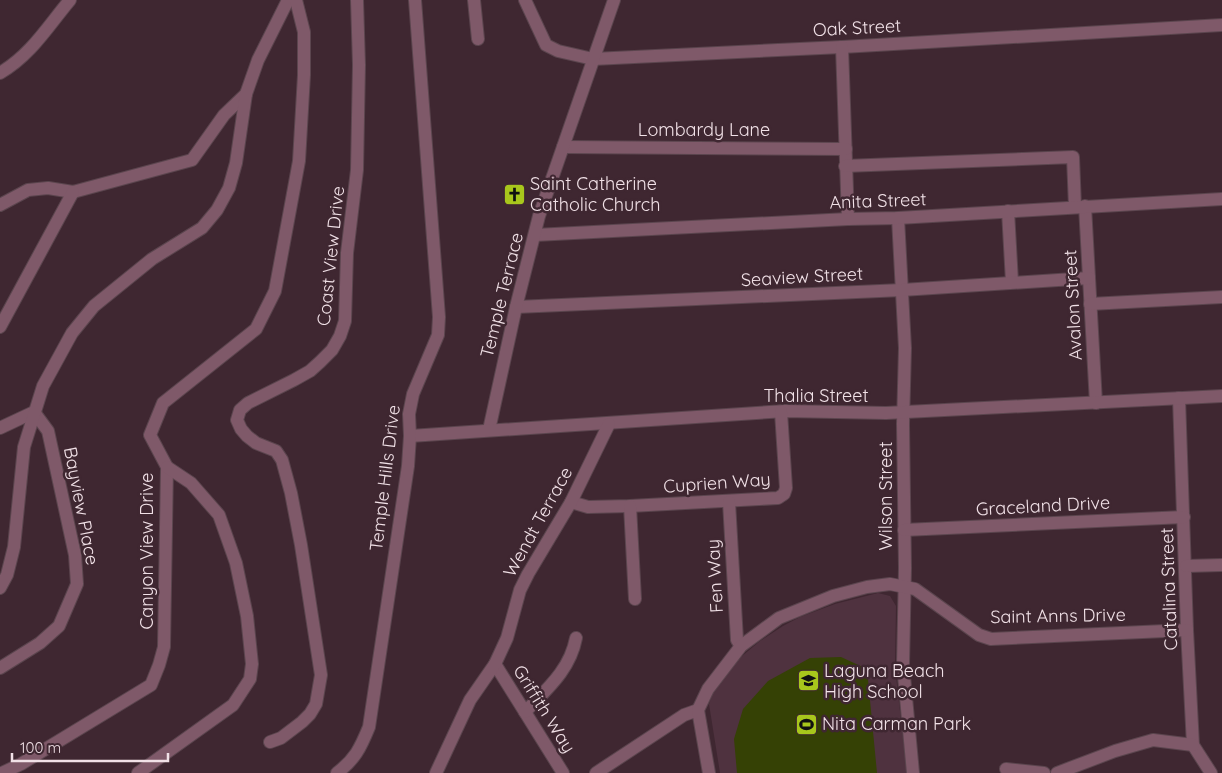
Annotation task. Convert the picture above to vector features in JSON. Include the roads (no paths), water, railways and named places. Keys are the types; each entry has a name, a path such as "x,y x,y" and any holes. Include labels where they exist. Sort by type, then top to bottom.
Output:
{"street":[{"path":"0,73 29,51 45,34 70,0"},
{"path":"0,588 7,575 14,547 24,447 43,386 72,333 94,306 152,259 202,228 218,210 229,188 236,164 246,94 258,60 288,0"},
{"name":"Canyon View Drive","path":"2,773 21,764 152,685 160,665 164,646 167,467 150,434 163,404 256,329 275,291 299,161 304,74 304,32 296,0"},
{"name":"Coast View Drive","path":"270,742 281,738 310,714 316,704 321,675 301,546 291,493 282,460 276,451 256,443 247,436 237,420 240,410 248,402 294,380 310,371 320,362 332,350 340,336 345,321 347,253 357,170 359,65 357,0"},
{"name":"Temple Hills Drive","path":"337,773 350,763 361,746 369,727 408,466 409,414 413,394 438,335 439,317 415,0"},
{"path":"474,0 478,39"},
{"name":"Oak Street","path":"525,0 546,45 558,51 593,58 842,47 1222,25"},
{"name":"Temple Terrace","path":"488,430 539,216 614,0"},
{"path":"842,47 848,219"},
{"path":"0,205 28,190 48,188 74,192 192,160 224,115 246,94"},
{"name":"Lombardy Lane","path":"563,147 846,149"},
{"path":"846,166 1073,157 1080,206"},
{"path":"0,327 74,192"},
{"name":"Anita Street","path":"534,235 898,218 1222,199"},
{"name":"Avalon Street","path":"1080,206 1089,278 1096,403"},
{"path":"1008,211 1012,282"},
{"name":"Wilson Street","path":"898,218 905,348 903,665 914,773"},
{"name":"Seaview Street","path":"516,307 902,290 1089,278"},
{"path":"1090,304 1222,297"},
{"name":"Thalia Street","path":"410,436 781,412 886,414 1222,396"},
{"name":"Catalina Street","path":"1179,398 1193,745 1211,773"},
{"path":"0,428 34,412"},
{"name":"Bayview Place","path":"0,668 40,643 59,626 76,584 75,555 48,430 34,412"},
{"name":"Cuprien Way","path":"571,502 588,506 630,506 778,498 784,494 786,488 781,412"},
{"name":"Wendt Terrace","path":"436,773 470,700 495,664 506,638 520,590 571,502 609,424"},
{"path":"138,773 233,705 250,679 252,664 247,616 236,563 219,515 191,483 167,467"},
{"name":"Fen Way","path":"729,502 736,640 742,646"},
{"path":"630,506 635,599"},
{"name":"Graceland Drive","path":"904,530 1184,517"},
{"path":"1186,566 1222,565"},
{"name":"Saint Anns Drive","path":"698,710 708,689 742,646 780,618 833,596 867,587 890,584 915,589 979,635 991,639 1187,630"},
{"path":"525,712 562,673 573,654 576,638"},
{"name":"Griffith Way","path":"495,664 563,773"},
{"path":"596,773 684,715 698,710 709,773"},
{"path":"1056,773 1115,751 1153,740 1193,745"},
{"path":"1006,770 1044,773"}],"place":[{"name":"Saint Catherine Catholic Church","path":"514,194"},
{"name":"Laguna Beach High School","path":"808,681"},
{"name":"Nita Carman Park","path":"806,724"}]}
